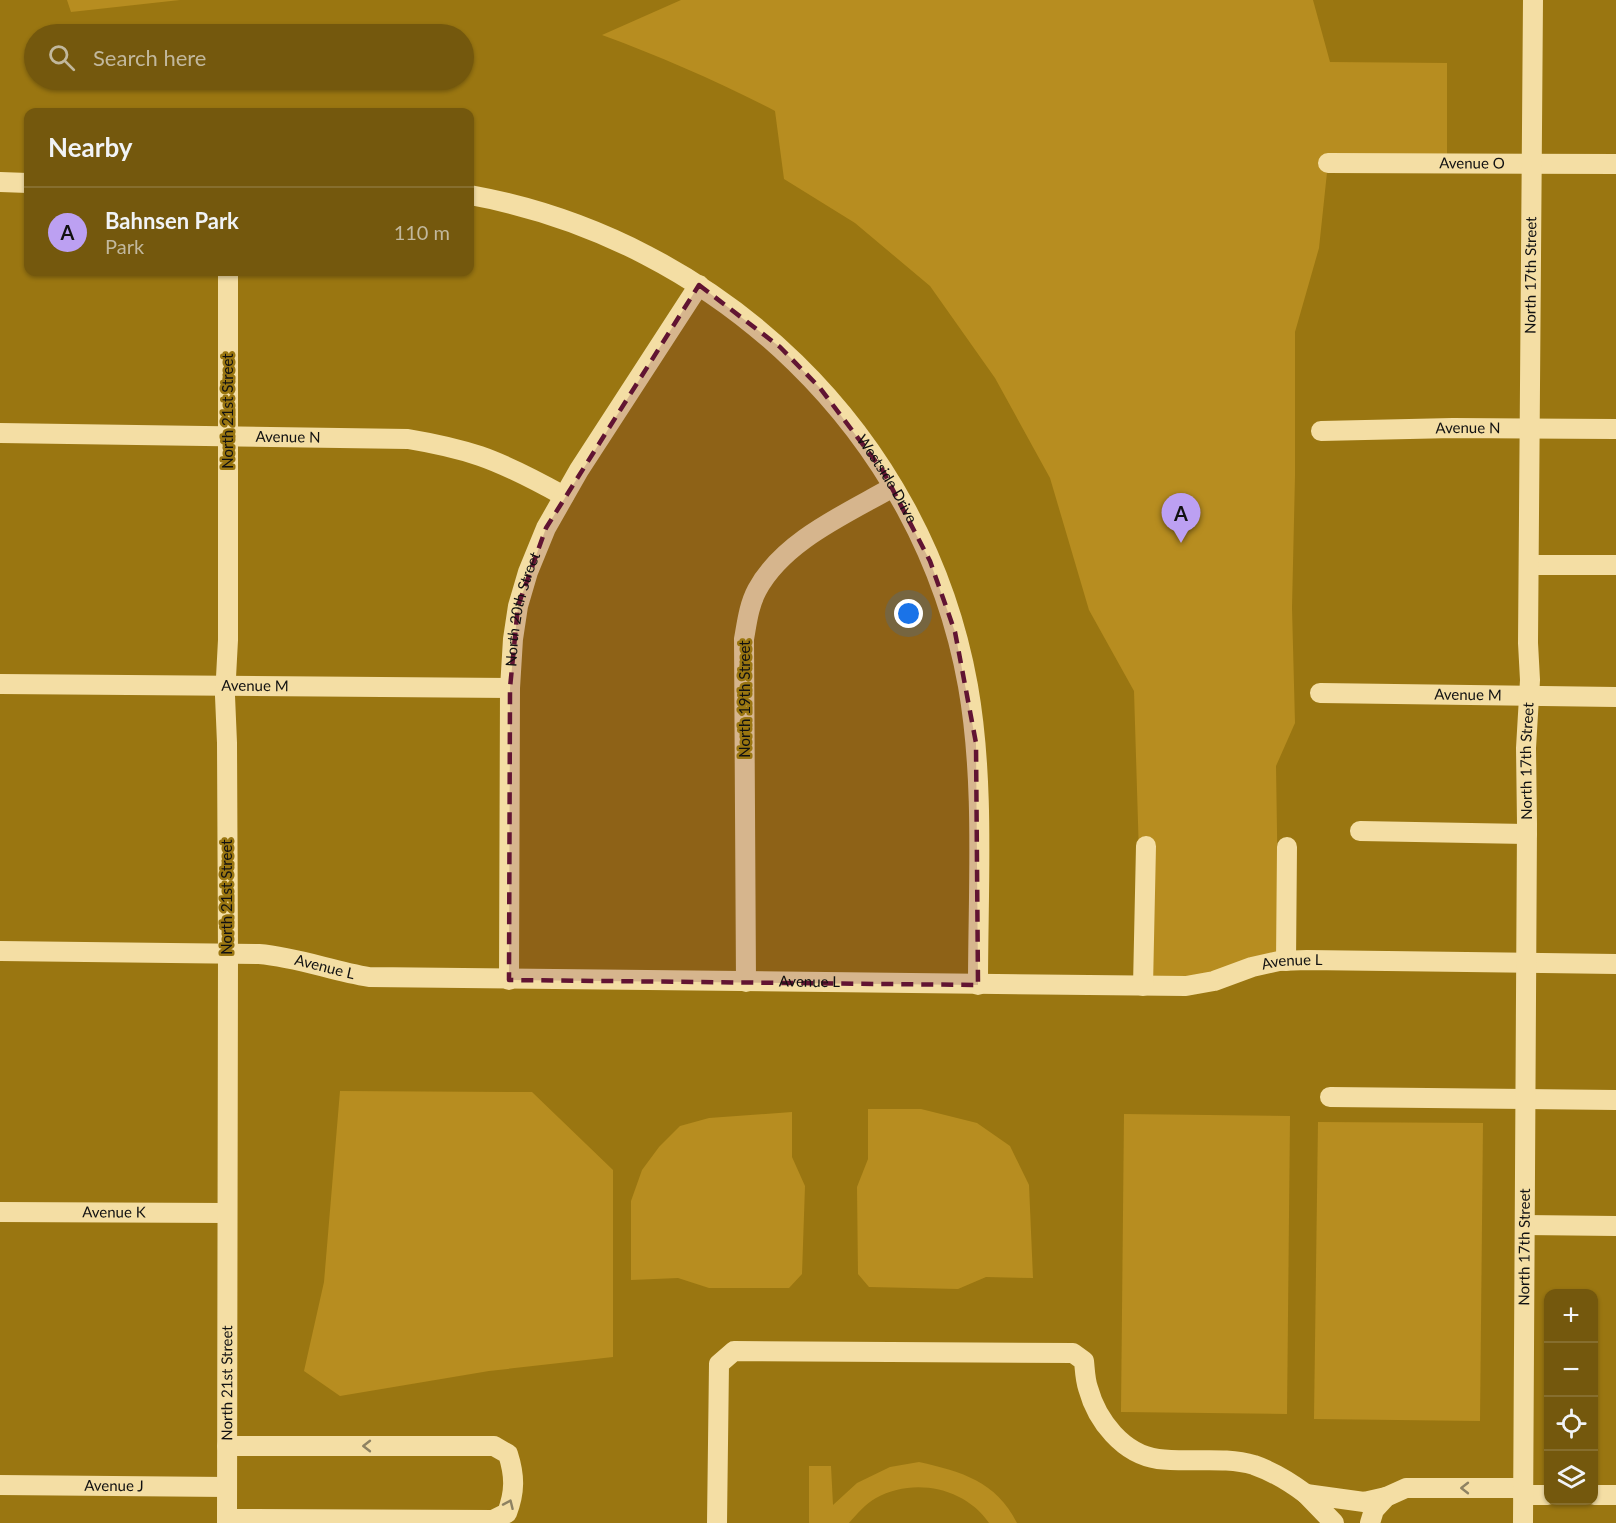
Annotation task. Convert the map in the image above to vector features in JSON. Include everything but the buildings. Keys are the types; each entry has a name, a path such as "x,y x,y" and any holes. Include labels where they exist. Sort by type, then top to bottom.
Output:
{"street":[{"name":"North 17th Street","path":"1523,1523 1526,748 1529,695 1533,0"},
{"name":"Avenue O","path":"1328,163 1616,164"},
{"path":"0,182 24,183"},
{"name":"Westside Drive","path":"474,196 525,207 587,227 631,246 699,285 780,347 820,388 855,430 893,487 910,516 930,561 956,633 968,686 976,743 978,783 978,985"},
{"name":"North 21st Street","path":"227,1521 228,954 225,685 228,640 228,276"},
{"name":"North 20th Street","path":"509,980 510,688 518,606 528,572 546,528 564,496 699,285"},
{"name":"Avenue N","path":"1321,431 1454,428 1616,429"},
{"name":"Avenue N","path":"0,433 382,437 435,444 480,456 524,474 564,496"},
{"name":"North 19th Street","path":"746,982 744,639 749,613 756,592 768,572 781,557 799,542 893,487"},
{"path":"1529,565 1616,565"},
{"name":"Avenue M","path":"0,684 510,688"},
{"name":"Avenue M","path":"1320,693 1616,697"},
{"path":"1360,831 1527,834"},
{"path":"1143,986 1146,846"},
{"path":"1286,961 1287,847"},
{"name":"Avenue L","path":"0,951 280,956 343,973 369,977 978,985 1186,986 1214,981 1252,967 1286,961 1616,964"},
{"path":"1330,1097 1616,1100"},
{"name":"Avenue K","path":"0,1212 227,1213"},
{"path":"1525,1226 1616,1226"},
{"path":"717,1523 719,1364 734,1351 1072,1353 1084,1361 1088,1389 1104,1426 1130,1449 1156,1459 1252,1464 1280,1475 1306,1494 1334,1523"},
{"path":"227,1446 494,1446 508,1455 514,1472 513,1497 507,1513 493,1520 227,1521"},
{"name":"Avenue J","path":"0,1485 227,1487"},
{"path":"1306,1494 1364,1502 1386,1497 1406,1488 1544,1495"},
{"path":"1598,1495 1616,1495"},
{"path":"1370,1523 1374,1510 1386,1497"}],"highlighted area":[{"path":"699,285 780,347 820,388 883,471 930,561 955,632 976,743 978,985 509,980 510,688 518,606 546,528"}],"shaded area":[{"path":"67,0 180,0 71,12"},
{"path":"681,0 1313,0 1330,62 1447,63 1447,163 1328,163 1319,248 1295,332 1292,608 1295,723 1276,766 1279,961 1143,986 1134,691 1089,610 1050,478 995,378 930,286 855,223 784,179 775,111 690,70 602,35"},
{"path":"340,1091 532,1092 613,1170 613,1357 489,1371 340,1396 304,1371 324,1282"},
{"path":"868,1109 921,1109 977,1123 1010,1146 1029,1185 1033,1278 986,1277 958,1289 869,1287 858,1274 857,1187 868,1159"},
{"path":"792,1112 792,1157 805,1186 802,1274 789,1288 709,1288 678,1278 631,1280 631,1201 642,1170 659,1147 680,1126 709,1118"},
{"path":"1124,1114 1290,1116 1287,1414 1121,1412"},
{"path":"1318,1122 1483,1123 1480,1421 1314,1419"},
{"path":"919,1462 976,1480 999,1497 1017,1523 989,1523 966,1501 937,1489 922,1487 906,1488 876,1498 849,1523 809,1523 809,1466 831,1466 833,1505 857,1483 890,1467"}],"place":[{"name":"Bahnsen Park","path":"1181,543"}]}
